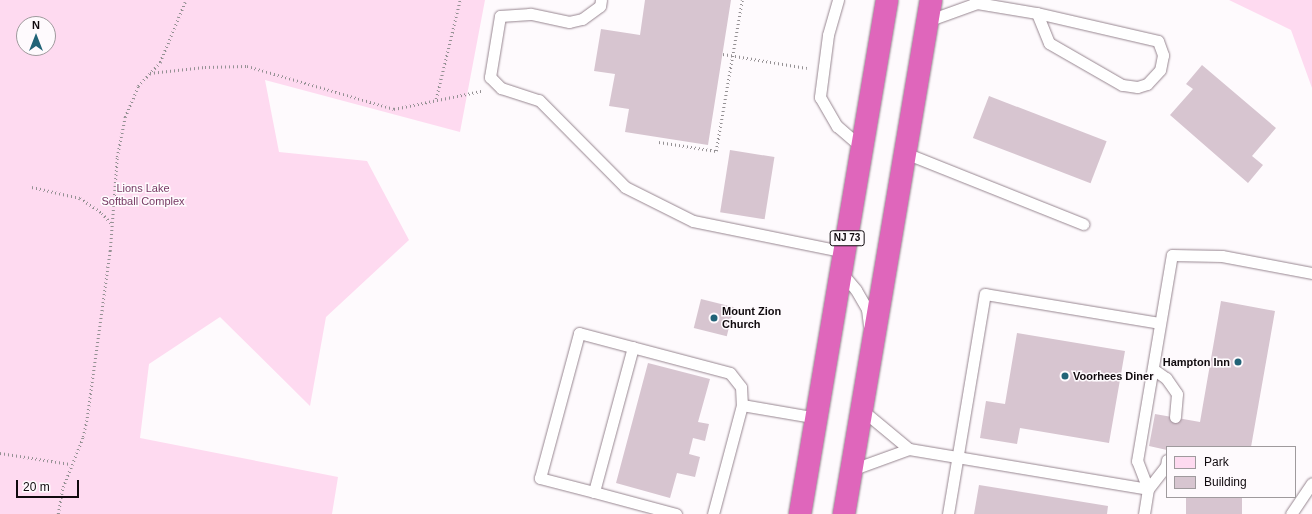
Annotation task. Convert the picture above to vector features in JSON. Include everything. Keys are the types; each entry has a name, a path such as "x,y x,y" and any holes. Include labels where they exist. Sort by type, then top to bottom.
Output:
{"highway":[{"name":"NJ 73","path":"800,514 887,0"},
{"path":"844,514 931,0"}],"lane":[{"path":"601,0 600,6 582,19 569,22 530,14 500,16 490,77 501,88 539,100 625,187 693,221 845,252"},
{"path":"838,0 828,35 820,97 837,126 862,148"},
{"path":"927,21 976,2 1037,13 1158,41 1163,55 1160,70 1147,84 1137,87 1122,85 1049,43 1037,13"},
{"path":"905,153 1084,224"},
{"path":"1148,489 1137,461 1172,255 1222,256 1312,273"},
{"path":"841,275 841,272 856,290 867,309 872,347"},
{"path":"948,514 985,294 1160,323"},
{"path":"676,514 540,478 579,333 730,373 741,387 742,405 713,514"},
{"path":"594,492 633,347"},
{"path":"1152,369 1166,378 1177,394 1175,417"},
{"path":"742,405 817,418"},
{"path":"862,410 909,449 1148,489"},
{"path":"851,470 909,449"},
{"path":"1144,514 1148,489 1166,466"},
{"path":"1291,514 1312,483"}],"path":[{"path":"436,99 460,0"},
{"path":"659,142 716,151 742,0"},
{"path":"58,514 63,486 70,464 83,437 87,418 113,225 117,157 125,117 138,86 160,62 185,2"},
{"path":"723,54 807,68"},
{"path":"150,73 205,67 247,66 394,109 436,99 501,88"},
{"path":"32,187 80,198 92,205 113,225"},
{"path":"0,453 70,464"}],"green space":[{"name":"Lions Lake Softball Complex","path":"0,0 485,0 460,132 265,80 279,152 367,161 409,240 326,317 310,406 220,317 149,364 140,438 338,477 332,514 0,514"},
{"path":"1229,0 1312,0 1312,88 1291,30"}],"building":[{"path":"645,0 731,0 708,145 625,132 629,109 609,106 615,74 594,71 601,29 640,35"},
{"path":"1202,65 1276,128 1252,156 1263,165 1248,183 1170,115 1193,89 1186,84"},
{"path":"989,96 1107,141 1091,183 973,138"},
{"path":"730,150 774,157 765,219 720,212"},
{"name":"Mount Zion Church","path":"701,299 734,307 727,336 694,328"},
{"name":"Hampton Inn","path":"1221,301 1275,311 1251,446 1166,446 1166,450 1149,446 1155,414 1200,422"},
{"name":"Voorhees Diner","path":"1017,333 1125,351 1109,443 1020,428 1017,444 980,438 986,401 1005,404"},
{"path":"648,363 710,379 698,422 709,424 705,441 693,438 689,454 700,457 695,477 677,473 670,498 616,483"},
{"path":"979,485 1108,506 1107,514 974,514"},
{"path":"1186,498 1242,498 1242,514 1186,514"}],"place":[{"name":"Mount Zion Church","path":"714,318"},
{"name":"Hampton Inn","path":"1238,362"},
{"name":"Voorhees Diner","path":"1065,376"}]}
